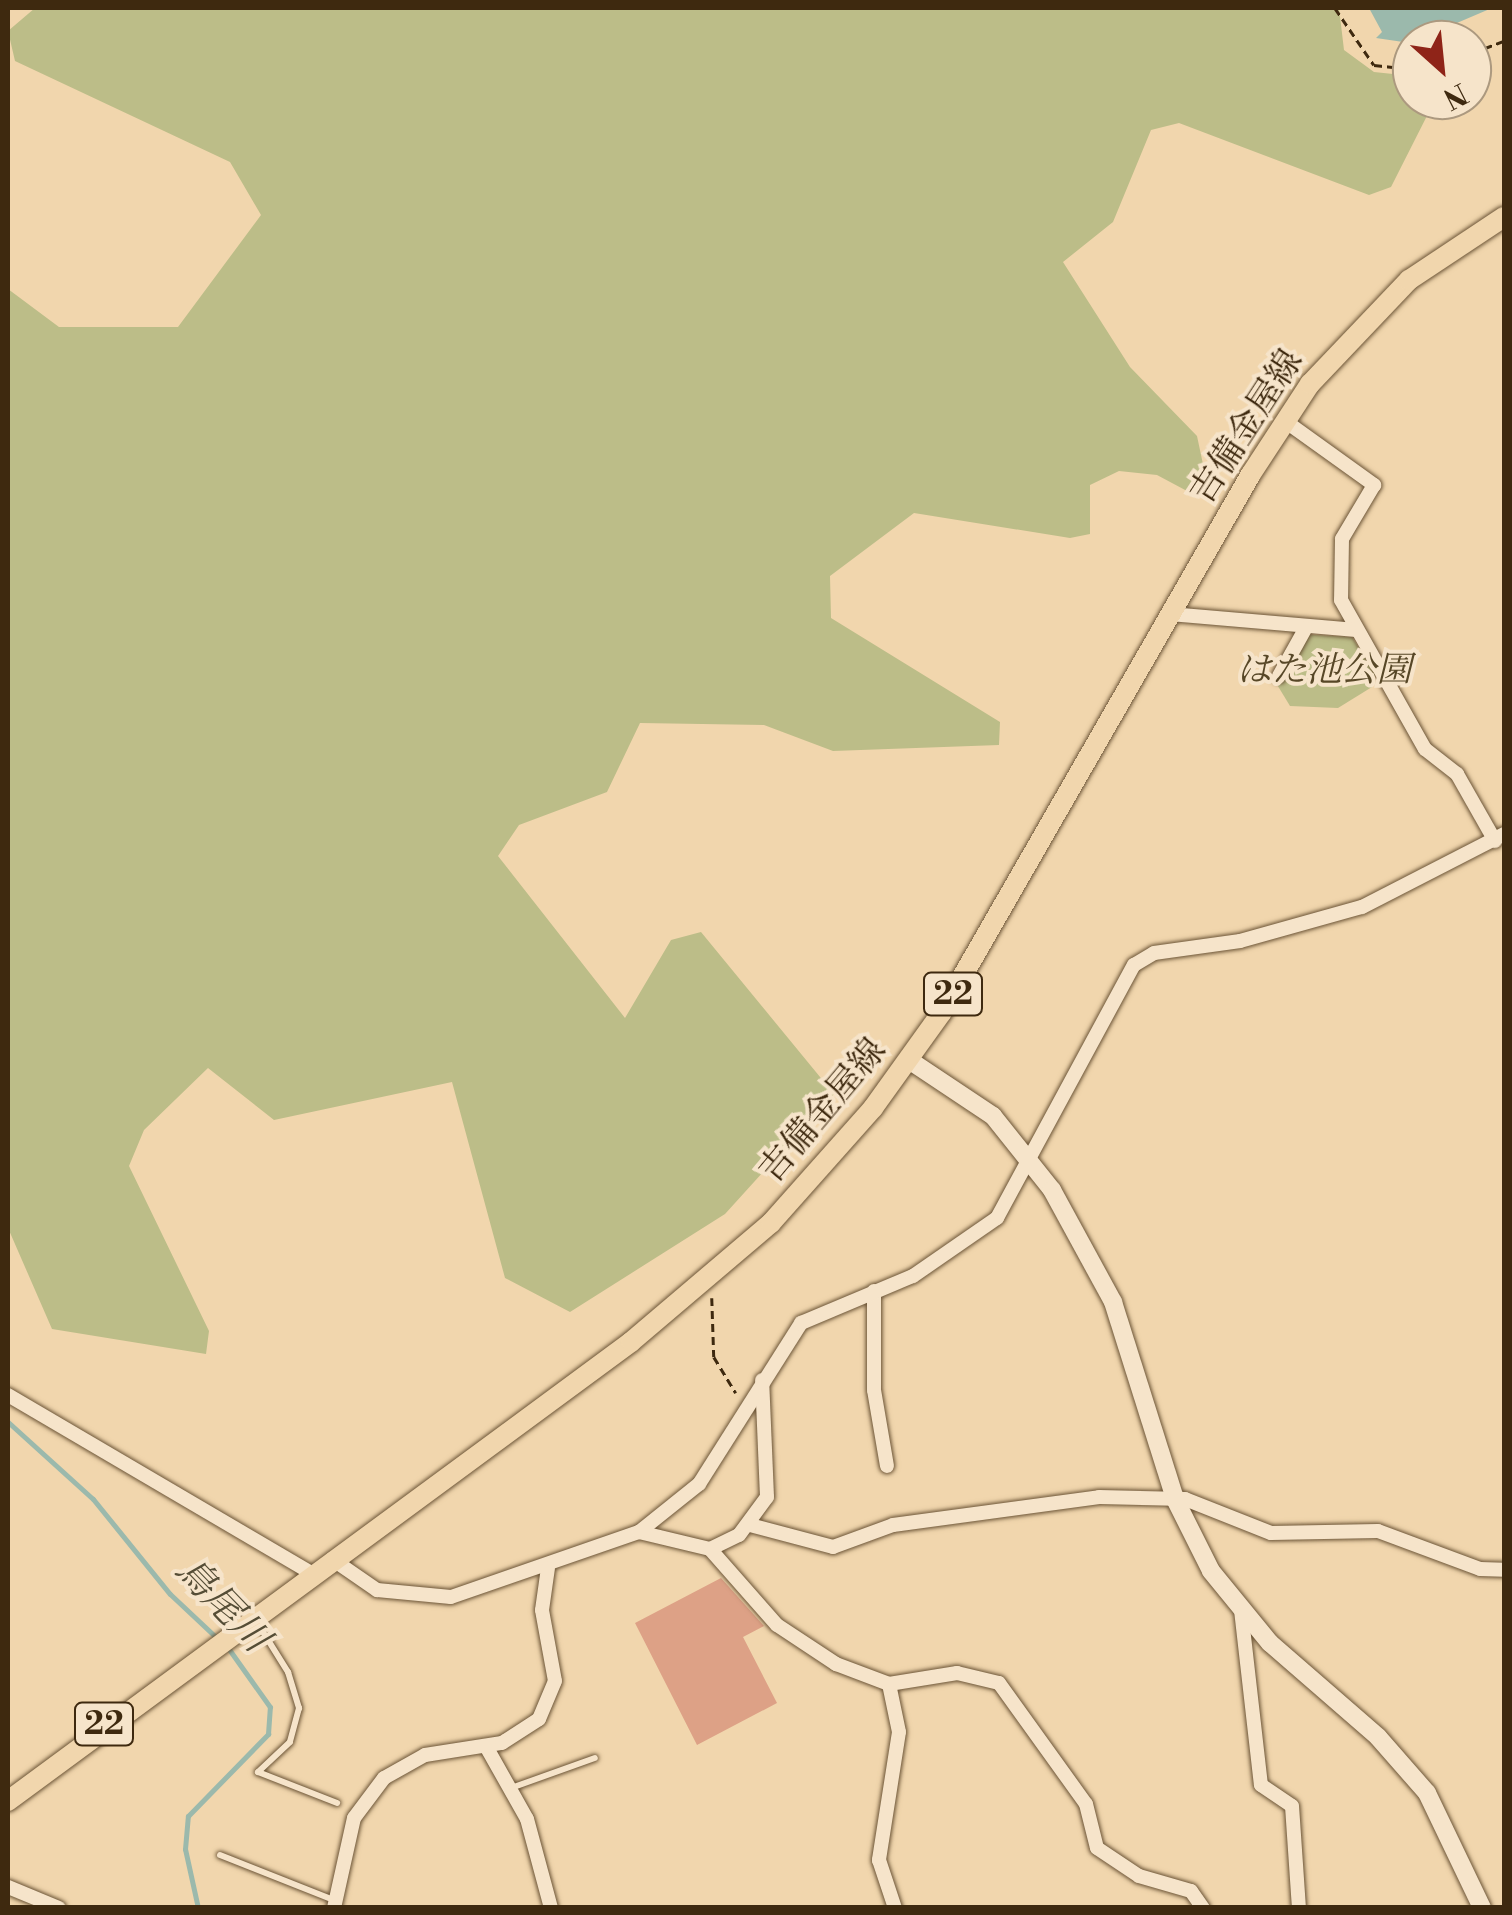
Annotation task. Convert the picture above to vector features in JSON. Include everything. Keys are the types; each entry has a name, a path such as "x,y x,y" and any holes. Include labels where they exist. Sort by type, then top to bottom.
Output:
{"main road":[{"name":"吉備金屋線","path":"8,1801 713,1276 806,1187 909,1060 1285,421 1388,299 1504,216"}],"street":[{"path":"332,1559 358,1581 415,1599 451,1597 548,1568 639,1532 699,1484 801,1323 913,1276 997,1218 1032,1161 1134,966 1154,954 1240,941 1362,907 1500,837 1457,774 1425,749 1341,600 1342,539 1374,485 1285,421"},
{"path":"1170,614 1306,629 1356,630"},
{"path":"1279,676 1306,629"},
{"path":"909,1060 974,1099 1032,1161 1113,1302 1174,1498 1241,1610 1427,1793 1482,1908"},
{"path":"874,1291 874,1390 888,1466"},
{"path":"710,1549 750,1526 772,1472 762,1380"},
{"path":"8,1396 313,1574"},
{"path":"750,1526 834,1548 894,1525 1100,1497 1174,1498 1197,1500 1270,1533 1378,1532 1480,1569 1504,1570"},
{"path":"639,1532 710,1549 793,1638 889,1684 957,1673 999,1683 1086,1804 1097,1848 1140,1876 1190,1891 1204,1908"},
{"path":"336,1904 349,1834 370,1792 426,1755 487,1748 530,1729 552,1694 555,1666 542,1610 548,1568"},
{"path":"1241,1610 1261,1784 1292,1806 1299,1908"},
{"path":"889,1684 899,1732 879,1860 895,1908"},
{"path":"487,1748 506,1790 526,1819 551,1908"},
{"path":"8,1887 59,1908"}],"lane":[{"path":"245,1624 288,1672 298,1708 290,1742 258,1772 337,1803"},
{"path":"506,1790 595,1758"},
{"path":"220,1855 336,1904"}],"path":[{"path":"1335,8 1378,68 1392,68"},
{"path":"713,1276 711,1347 746,1407"}],"green space":[{"path":"35,8 1339,8 1344,50 1374,72 1392,74 1392,120 1425,120 1391,187 1369,195 1179,123 1151,130 1113,222 1063,262 1130,367 1197,436 1207,483 1187,491 1157,475 1119,471 1090,485 1090,534 1070,538 914,513 830,576 831,618 1000,722 999,745 833,751 764,725 640,723 607,792 519,825 498,856 625,1018 671,940 701,932 834,1094 725,1214 570,1312 505,1278 452,1082 274,1120 208,1068 144,1130 129,1166 209,1331 206,1354 52,1329 8,1228 8,289 59,327 178,327 261,215 230,162 15,61 8,31"},
{"name":"はた池公園","path":"1297,634 1352,637 1375,674 1372,687 1338,708 1290,706 1273,678"}],"shaded area":[{"path":"1369,8 1492,8 1464,20 1392,20 1392,40 1376,38 1382,32"}],"building":[{"path":"721,1578 764,1626 743,1637 777,1703 697,1745 635,1623"}],"waterway":[{"name":"鳥尾川","path":"8,1422 93,1499 170,1594 220,1641"},
{"name":"鳥尾川","path":"198,1908 185,1849 188,1816 268,1734 270,1707 228,1648"}]}
